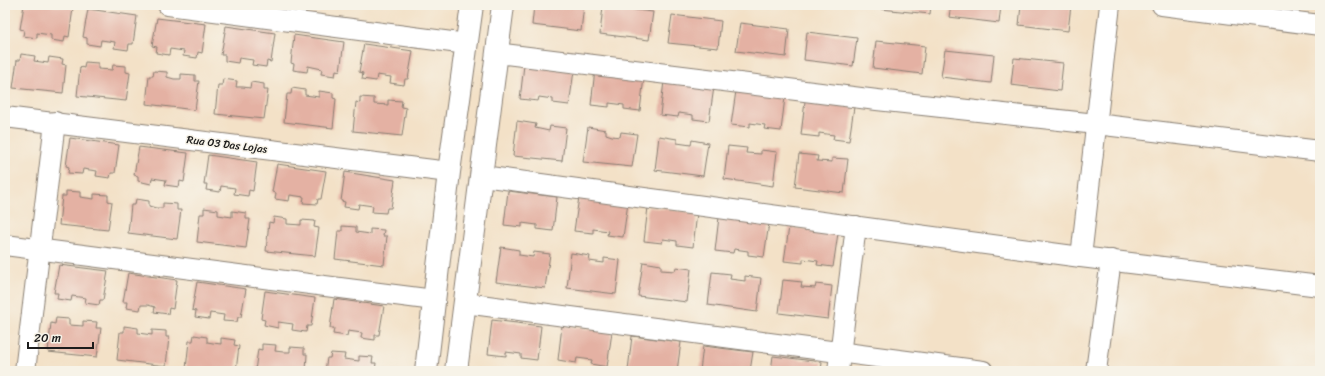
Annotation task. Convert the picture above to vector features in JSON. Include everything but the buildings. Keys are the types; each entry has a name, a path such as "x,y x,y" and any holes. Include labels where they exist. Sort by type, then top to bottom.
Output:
{"street":[{"path":"168,5 467,44"},
{"path":"426,371 449,172 472,5"},
{"path":"456,371 503,5"},
{"path":"1081,257 1110,5"},
{"path":"1162,5 1320,25"},
{"path":"496,53 877,100 1096,124 1320,151"},
{"name":"Rua 03 Das Lojas","path":"5,117 449,172"},
{"path":"25,371 55,122"},
{"path":"482,176 1081,257 1320,286"},
{"path":"839,362 856,226"},
{"path":"5,245 434,300"},
{"path":"1096,371 1112,260"},
{"path":"465,303 839,362 982,371"}]}
